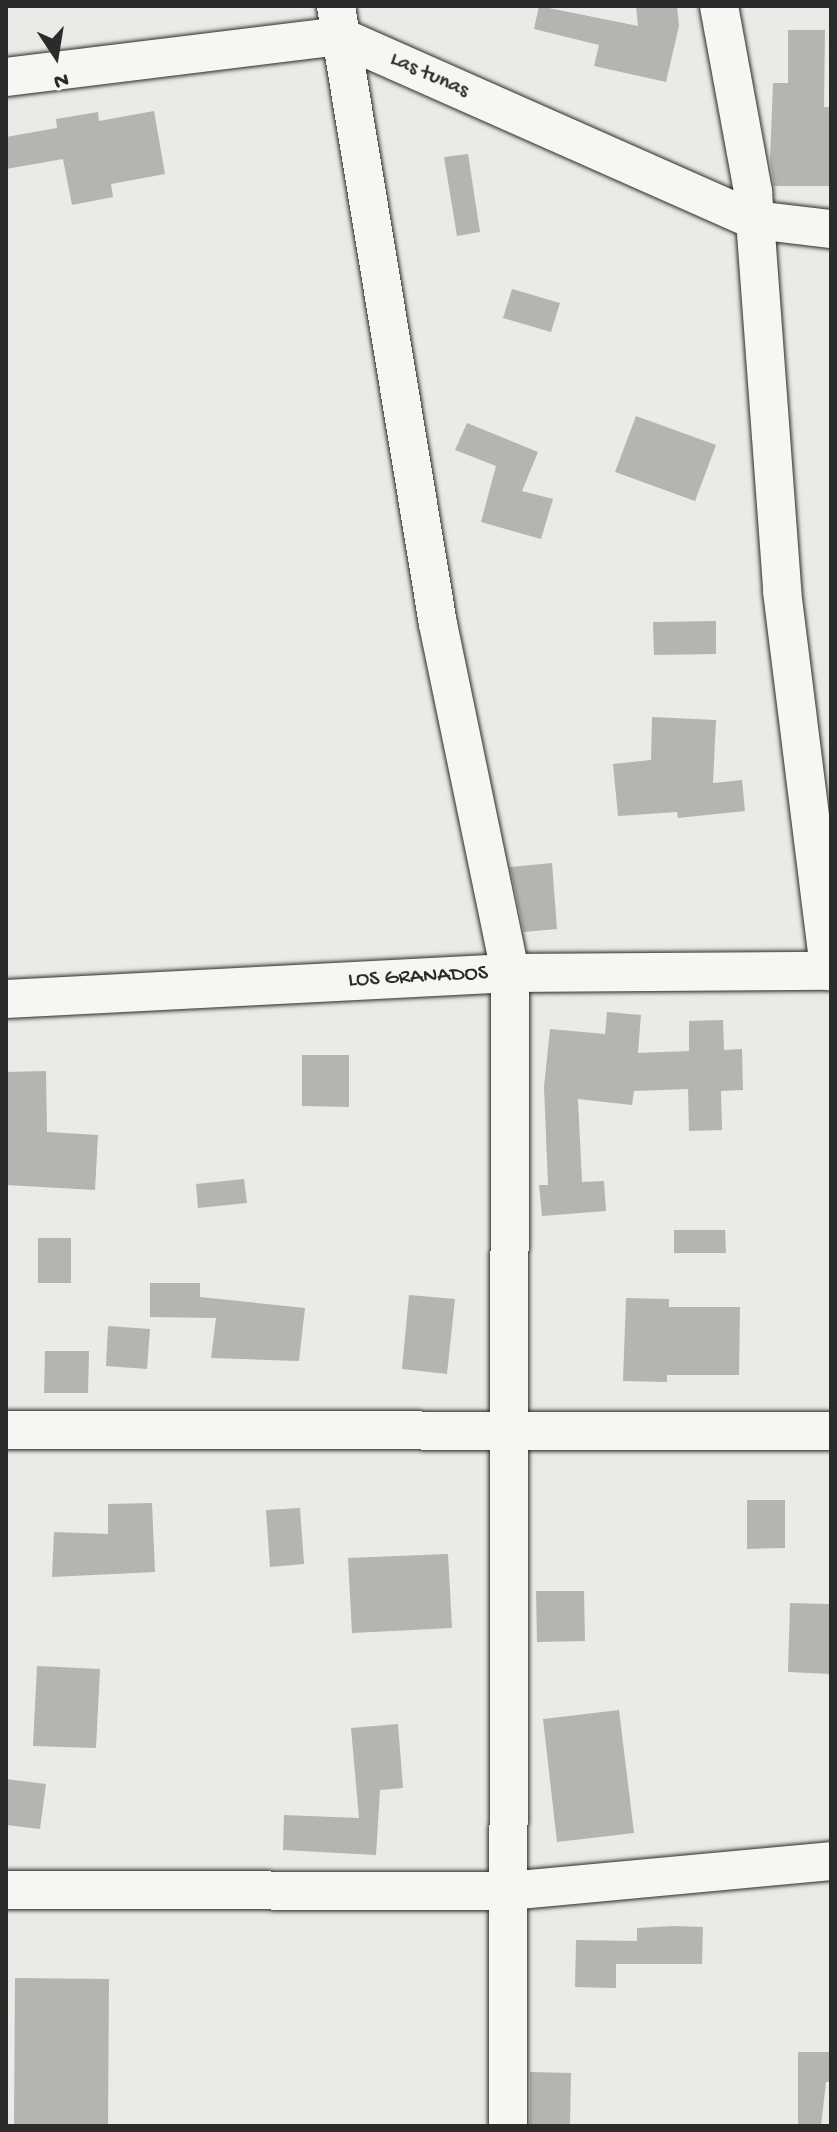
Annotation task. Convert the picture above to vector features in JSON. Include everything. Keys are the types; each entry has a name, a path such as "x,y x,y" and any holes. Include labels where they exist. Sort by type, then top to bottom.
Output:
{"street":[{"path":"719,6 755,220 782,591 830,971"},
{"path":"6,77 337,21 438,624 510,973 508,2126"},
{"name":"Las tunas","path":"337,21 755,220 831,229"},
{"name":"LOS GRANADOS","path":"6,999 510,973 830,971"},
{"path":"6,1430 831,1431"},
{"path":"6,1890 508,1891 831,1861"}],"building":[{"path":"539,6 638,26 636,6 677,6 679,26 666,82 594,66 599,45 534,29"},
{"path":"788,30 825,30 824,107 831,107 831,186 774,186 770,160 773,83 788,83"},
{"path":"154,111 165,174 111,184 113,197 72,205 63,159 6,169 6,137 57,128 56,119 98,112 99,121"},
{"path":"468,154 480,232 457,236 444,157"},
{"path":"512,289 560,303 551,332 503,318"},
{"path":"636,416 716,445 695,501 615,472"},
{"path":"467,423 538,452 522,491 553,499 541,539 481,522 496,466 455,450"},
{"path":"716,621 716,654 654,655 653,622"},
{"path":"652,717 716,720 713,783 742,780 745,811 678,818 677,812 618,816 613,764 651,760"},
{"path":"552,863 557,929 524,932 510,867"},
{"path":"607,1012 641,1015 638,1053 689,1051 689,1021 723,1020 724,1050 742,1049 743,1090 721,1091 722,1130 689,1131 688,1089 634,1091 632,1105 578,1099 582,1182 604,1181 606,1211 542,1216 539,1185 548,1185 544,1087 550,1029 605,1034"},
{"path":"302,1055 349,1055 349,1107 302,1106"},
{"path":"46,1071 47,1132 98,1135 95,1190 6,1185 6,1072"},
{"path":"244,1179 247,1203 198,1208 196,1184"},
{"path":"674,1230 725,1230 726,1253 674,1253"},
{"path":"38,1238 71,1238 71,1283 38,1283"},
{"path":"150,1283 200,1283 200,1297 305,1308 299,1361 211,1358 216,1318 150,1317"},
{"path":"409,1295 455,1299 447,1374 402,1369"},
{"path":"626,1298 669,1299 669,1307 740,1307 739,1375 667,1375 667,1382 623,1381"},
{"path":"108,1326 150,1329 147,1369 106,1366"},
{"path":"45,1351 89,1351 88,1393 44,1393"},
{"path":"747,1500 785,1500 785,1548 747,1549"},
{"path":"152,1503 155,1572 52,1577 54,1532 108,1534 108,1504"},
{"path":"300,1508 304,1564 270,1567 266,1510"},
{"path":"448,1554 452,1628 352,1633 348,1558"},
{"path":"536,1591 584,1591 585,1641 537,1642"},
{"path":"790,1603 831,1604 831,1674 788,1672"},
{"path":"37,1666 100,1669 96,1748 33,1746"},
{"path":"619,1710 634,1833 557,1842 543,1719"},
{"path":"398,1724 403,1788 380,1790 376,1855 283,1850 284,1815 359,1818 351,1728"},
{"path":"6,1779 46,1784 40,1829 6,1825"},
{"path":"703,1927 702,1964 616,1964 616,1988 575,1987 576,1940 637,1941 637,1928"},
{"path":"15,1978 109,1979 108,2126 14,2126"},
{"path":"798,2052 831,2052 831,2082 826,2082 821,2126 798,2126"},
{"path":"530,2072 571,2073 570,2126 530,2126"}]}
